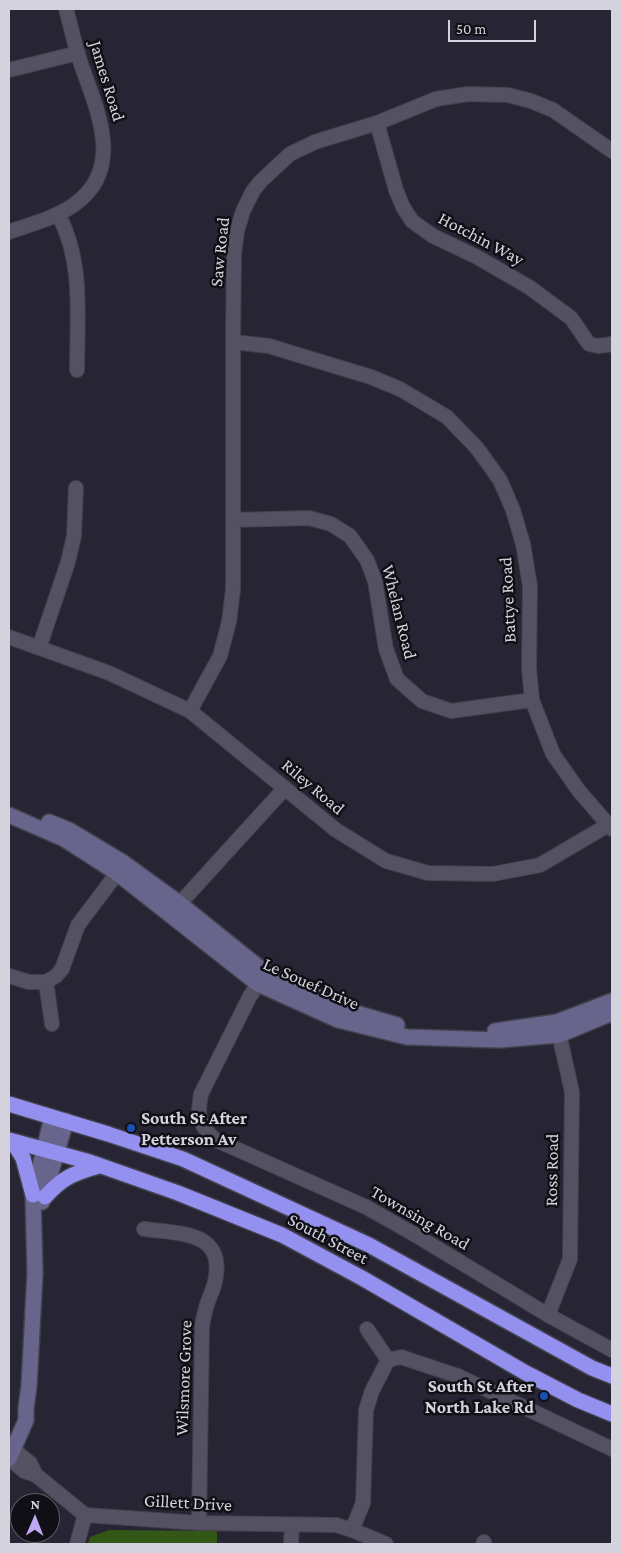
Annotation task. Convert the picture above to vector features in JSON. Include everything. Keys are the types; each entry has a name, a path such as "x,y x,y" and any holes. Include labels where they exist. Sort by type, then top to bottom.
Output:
{"highway":[{"name":"South Street","path":"9,1104 182,1159 369,1245 592,1368 612,1376"},
{"name":"South Street","path":"11,1141 99,1166 178,1194 282,1235 362,1278 526,1373 578,1400 612,1414"},
{"path":"11,1141 23,1158 39,1196 75,1173 99,1166"}],"street":[{"name":"James Road","path":"9,232 58,214 76,203 92,188 101,168 103,135 66,9"},
{"path":"9,70 78,53"},
{"name":"Saw Road","path":"190,711 220,656 229,622 233,590 232,342 234,254 237,230 243,211 253,191 272,169 290,154 315,142 377,124 436,99 468,94 508,95 531,101 553,110 612,150"},
{"name":"Hotchin Way","path":"377,124 396,190 403,208 412,221 433,236 478,257 529,286 572,318 589,344 598,346 612,344"},
{"path":"58,214 68,235 74,256 77,280 77,370"},
{"name":"Battye Road","path":"232,342 268,346 400,388 447,417 477,448 500,480 513,510 523,544 530,586 529,668 532,700 553,754 579,791 610,827"},
{"path":"39,648 68,562 74,536 76,488"},
{"name":"Whelan Road","path":"233,520 308,518 330,524 350,536 367,560 375,580 386,649 398,678 422,701 451,711 532,700"},
{"name":"Riley Road","path":"9,637 109,673 190,711 336,830 386,861 428,873 493,874 540,865 610,827"},
{"path":"174,909 285,788"},
{"name":"Le Souef Drive","path":"9,805 69,830 262,978 342,1009 411,1029 500,1031 558,1028 612,1013"},
{"name":"Le Souef Drive","path":"9,815 64,839 121,868"},
{"path":"9,976 29,982 46,982 56,976 62,968 78,925 121,868"},
{"name":"Townsing Road","path":"262,978 250,996 201,1094 198,1111 205,1130 214,1139 366,1207 548,1316 612,1350"},
{"path":"46,982 52,1024"},
{"name":"Le Souef Drive","path":"558,1028 612,1001"},
{"name":"Ross Road","path":"548,1316 570,1259 572,1092 558,1028"},
{"path":"59,1119 34,1216 35,1273 29,1386 26,1408 17,1418 10,1452 30,1463 36,1475 85,1515 77,1544"},
{"name":"Wilsmore Grove","path":"144,1229 199,1238 209,1244 216,1255 217,1268 214,1284 202,1327 199,1523"},
{"path":"367,1328 388,1360"},
{"path":"352,1530 363,1502 366,1410 372,1391 388,1360 401,1357 458,1376 612,1449"},
{"name":"Gillett Drive","path":"85,1515 199,1523 336,1525 386,1544"},
{"path":"291,1544 292,1524"}],"green space":[{"path":"109,1530 217,1531 217,1544 88,1544 90,1537"}],"place":[{"name":"South St After Petterson Av","path":"131,1128"},
{"name":"South St After North Lake Rd","path":"544,1396"}]}
